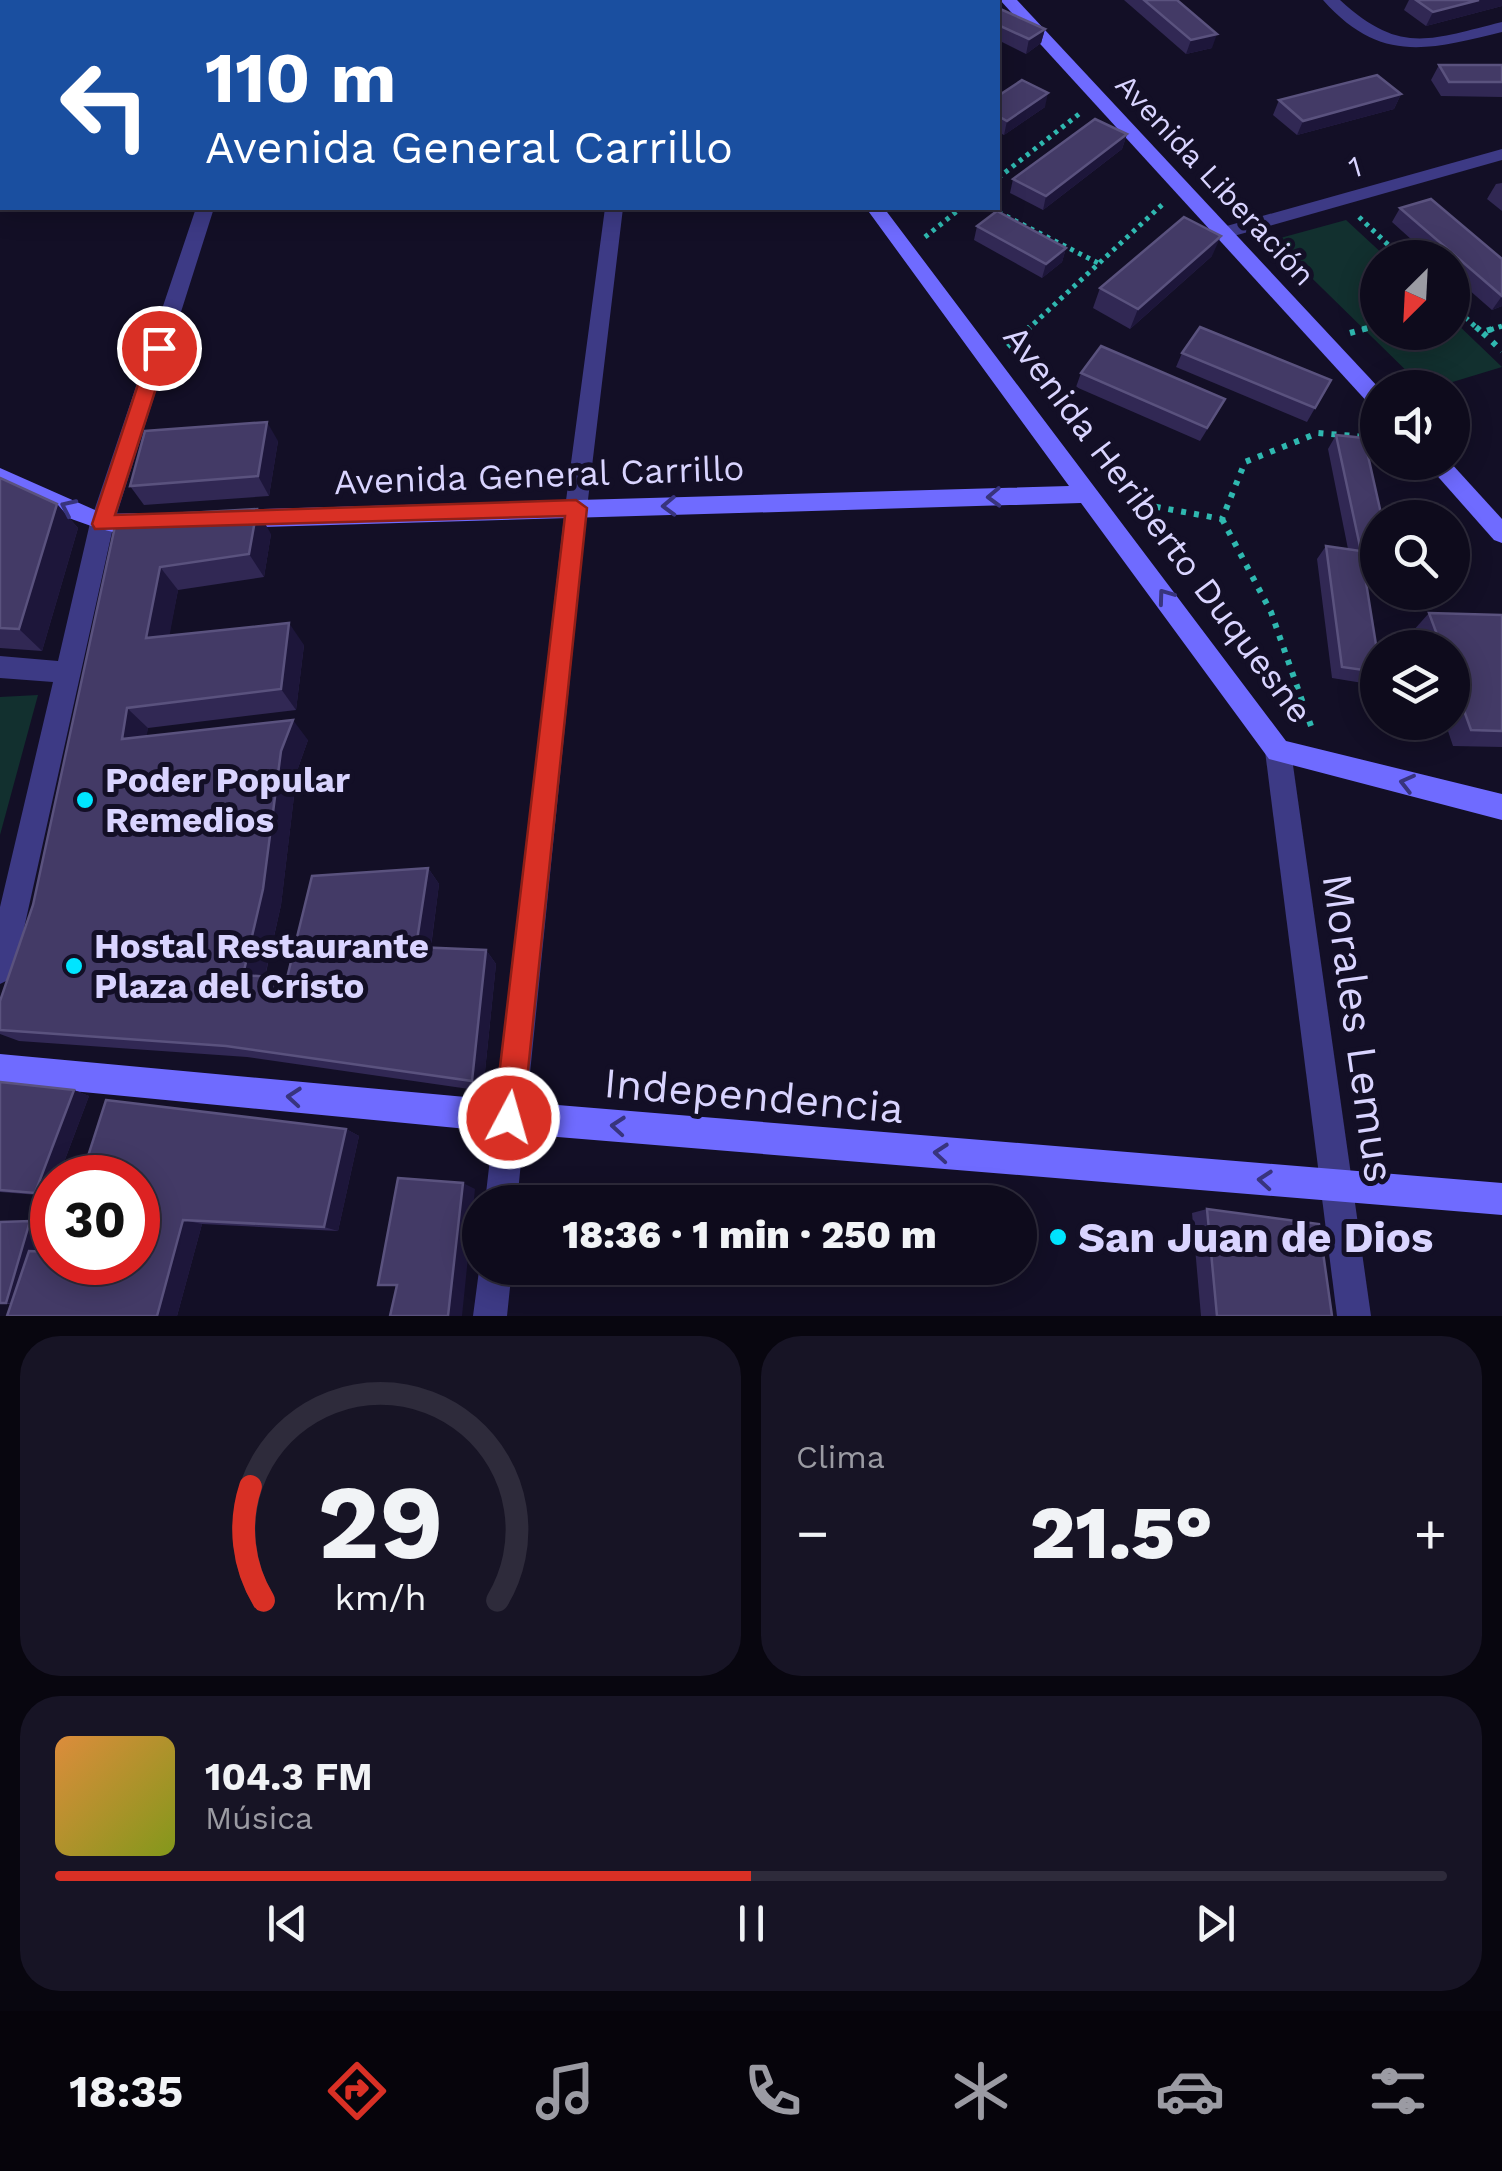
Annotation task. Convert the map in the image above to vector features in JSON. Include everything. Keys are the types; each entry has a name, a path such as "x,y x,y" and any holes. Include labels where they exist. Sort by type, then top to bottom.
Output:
{"street":[{"name":"Avenida Liberación","path":"1008,0 1360,381"},
{"path":"1331,0 1373,35 1405,44 1438,42 1502,26"},
{"name":"1","path":"1223,233 1502,154"},
{"path":"0,969 102,524 204,210"},
{"path":"503,1185 576,508 614,210"},
{"name":"Avenida Heriberto Duquesne","path":"877,210 1278,751 1502,807"},
{"path":"0,476 102,524 161,522"},
{"path":"1452,480 1502,534"},
{"name":"Avenida General Carrillo","path":"201,520 1091,494"},
{"path":"0,668 66,672"},
{"name":"Morales Lemus","path":"1278,751 1354,1316"},
{"name":"Independencia","path":"0,1069 509,1118 1502,1200"},
{"path":"490,1316 493,1285"}],"path":[{"path":"1000,176 1098,98"},
{"path":"992,361 1181,188"},
{"path":"1340,200 1383,240"},
{"path":"908,250 958,210"},
{"path":"994,210 1100,264"},
{"path":"1470,322 1502,350"},
{"path":"1482,332 1502,326"},
{"path":"1323,762 1271,612 1222,519 1245,462 1318,433 1360,436"},
{"path":"1091,494 1222,519"}],"green space":[{"path":"1346,220 1368,240 1360,240 1360,325 1273,240"},
{"path":"1470,336 1502,367 1470,377 1470,370 1406,370 1385,350 1470,350"},
{"path":"38,695 0,835 0,697"}],"building":[{"path":"1144,0 1177,0 1217,34 1191,40"},
{"path":"1416,0 1479,0 1433,12"},
{"path":"1000,9 1045,29 1029,39 1000,26"},
{"path":"1439,65 1502,65 1502,82 1449,82"},
{"path":"1377,75 1401,94 1303,121 1279,100"},
{"path":"1022,80 1048,93 1007,121 1000,117 1000,95"},
{"path":"1095,119 1127,134 1046,196 1013,179"},
{"path":"1431,199 1502,259 1502,296 1470,268 1470,240 1437,240 1400,208"},
{"path":"997,211 1066,248 1046,264 977,226"},
{"path":"1184,217 1221,236 1138,309 1100,288"},
{"path":"1200,327 1331,380 1315,408 1182,353"},
{"path":"1101,346 1225,399 1207,428 1081,373"},
{"path":"267,422 258,476 130,486 145,431"},
{"path":"1336,435 1360,438 1360,480 1373,480 1378,500 1360,500 1360,546"},
{"path":"0,478 57,504 19,629 0,628"},
{"path":"257,509 249,554 160,567 146,638 289,623 281,689 127,708 122,739 293,720 281,751 263,889 243,975 287,978 312,876 428,868 416,947 486,950 472,1081 226,1046 0,1030 0,1001 33,905 117,517"},
{"path":"1326,546 1360,551 1360,610 1370,610 1374,630 1360,630 1360,670 1342,667"},
{"path":"1429,613 1502,615 1502,731 1470,727 1470,630 1435,630"},
{"path":"0,1082 74,1090 49,1155 30,1155 30,1193 0,1190"},
{"path":"106,1100 346,1129 324,1227 183,1220 157,1316 7,1316 29,1251 30,1285 160,1285 160,1155 88,1155"},
{"path":"398,1178 463,1183 448,1316 390,1316 397,1285 378,1285"},
{"path":"1207,1209 1319,1224 1332,1316 1217,1316"},
{"path":"30,1221 6,1303 0,1303 0,1222"}],"place":[{"name":"Poder Popular Remedios","path":"85,800"},
{"name":"Hostal Restaurante Plaza del Cristo","path":"74,966"},
{"name":"San Juan de Dios","path":"1058,1237"}],"route":[{"path":"159,348 102,524 576,508 509,1118"}]}
